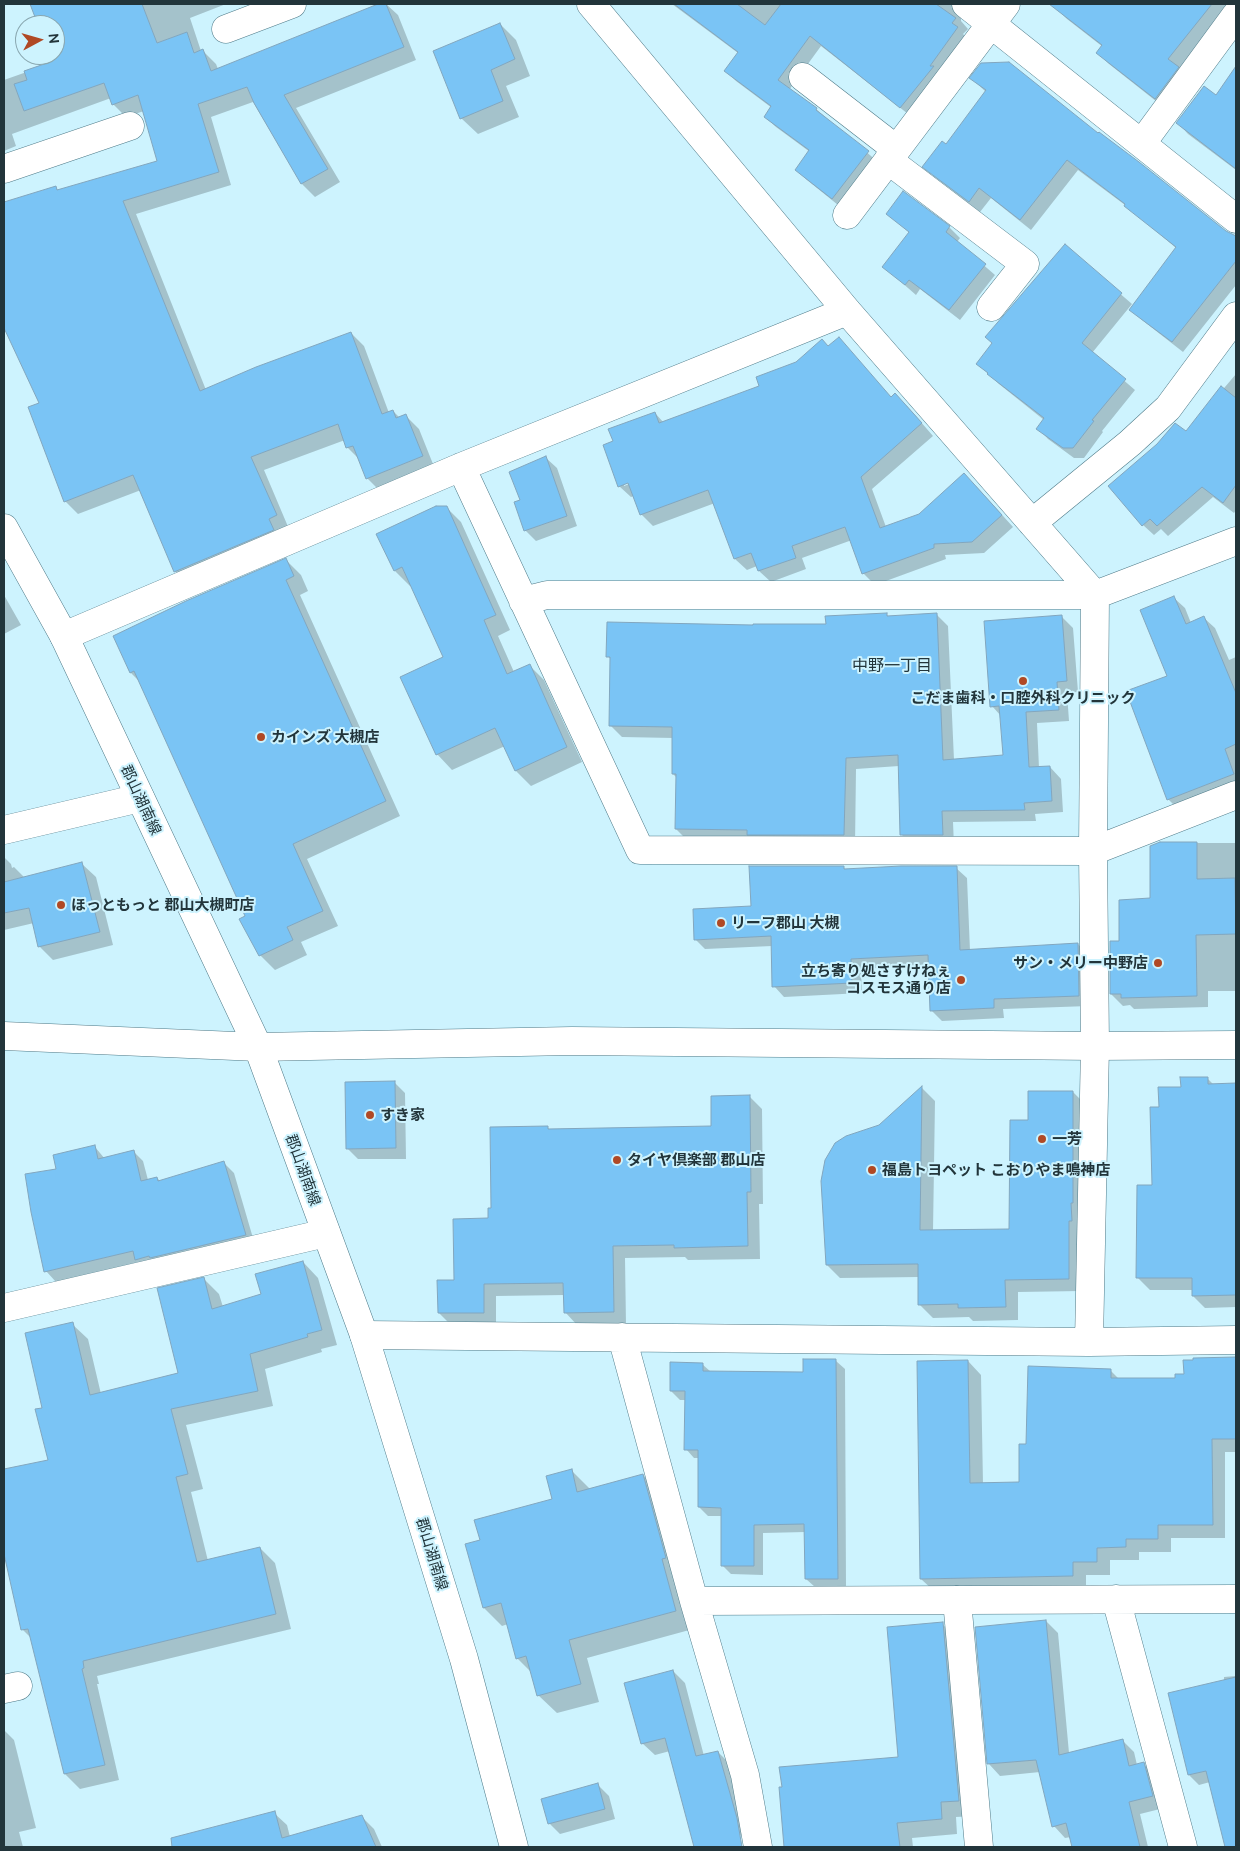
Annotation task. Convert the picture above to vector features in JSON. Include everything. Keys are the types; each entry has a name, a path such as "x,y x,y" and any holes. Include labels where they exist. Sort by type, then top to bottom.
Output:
{"street":[{"path":"226,29 292,4"},
{"path":"591,4 847,311 1095,595 1093,850 1095,1046 1089,1342"},
{"path":"966,4 999,13 1142,143 1236,219"},
{"path":"847,215 999,13"},
{"path":"1142,143 1236,15"},
{"path":"804,76 892,154 1025,264 991,307"},
{"path":"4,169 130,126"},
{"path":"64,636 461,468 847,311"},
{"path":"1032,524 1130,443 1168,408 1236,316"},
{"path":"461,468 640,850 1093,850 1236,795"},
{"name":"郡山湖南線","path":"4,528 64,636 258,1047 364,1335 464,1658 514,1847"},
{"path":"524,601 547,595 1095,595 1236,541"},
{"path":"4,830 140,798"},
{"path":"4,1036 258,1047 572,1041 1095,1046 1236,1045"},
{"path":"4,1308 326,1233"},
{"path":"364,1335 1089,1342 1236,1340"},
{"path":"622,1337 694,1601 745,1775 758,1847"},
{"path":"694,1601 1236,1598"},
{"path":"1116,1599 1183,1847"},
{"path":"958,1600 978,1847"}],"building":[{"path":"30,4 142,4 157,43 187,32 194,53 203,49 211,71 378,4 386,4 404,47 284,95 328,169 301,184 254,103 247,87 198,104 219,172 123,201 200,391 256,367 351,332 382,414 393,410 396,418 406,414 423,456 366,479 353,446 346,448 338,424 251,457 277,515 269,519 274,530 174,572 133,475 64,502 28,407 39,403 4,328 4,202 56,186 57,190 157,161 138,95 112,105 104,83 24,111 14,84 27,80 24,71 41,65 65,65 65,15 34,15"},
{"path":"674,4 737,4 765,25 781,4 936,4 956,18 952,23 958,27 930,66 934,66 900,108 810,36 778,80 817,108 816,110 869,151 832,199 795,170 809,150 764,117 771,106 724,71 738,52"},
{"path":"1049,4 1212,4 1168,59 1179,67 1155,99 1096,53 1102,45"},
{"path":"500,23 515,59 491,70 503,101 460,119 433,51"},
{"path":"1009,62 1098,133 1139,162 1226,231 1236,236 1236,261 1172,342 1129,310 1176,247 1124,206 1125,204 1067,160 1020,220 979,188 969,202 922,167 942,141 946,144 986,90 969,78 981,63"},
{"path":"1236,66 1236,169 1176,123 1204,86 1216,95"},
{"path":"903,191 950,226 946,232 986,264 949,310 909,280 905,285 882,267 909,232 886,214"},
{"path":"1065,244 1122,293 1082,343 1126,379 1092,420 1094,421 1073,448 1063,448 1036,429 1044,418 976,364 992,343 985,337"},
{"path":"839,337 891,397 895,393 922,423 861,477 880,528 919,514 964,473 1002,515 972,542 934,544 934,548 862,574 845,527 792,546 796,558 758,571 751,553 734,559 708,490 640,515 628,483 618,487 603,445 613,441 608,429 655,412 659,423 759,386 756,377 796,362 822,339 828,346"},
{"path":"1221,386 1236,398 1236,485 1223,503 1202,487 1157,526 1150,519 1142,526 1108,486 1157,444 1175,423 1186,431"},
{"path":"546,456 567,516 524,531 514,502 520,500 509,472"},
{"path":"436,506 447,506 496,615 484,620 507,674 530,664 567,747 515,771 495,728 436,755 400,677 443,657 402,567 394,571 376,534"},
{"name":"カインズ 大槻店","path":"286,558 294,576 286,580 386,801 293,844 323,911 287,927 293,940 259,956 239,919 245,916 134,671 130,673 113,636 186,601"},
{"path":"1174,596 1186,624 1204,616 1236,693 1236,744 1225,749 1234,774 1167,800 1126,691 1167,676 1140,610"},
{"path":"887,613 887,616 937,613 943,760 1003,755 999,706 990,707 984,621 1062,615 1067,681 1057,682 1059,710 1026,712 1029,767 1050,766 1052,801 1024,803 1025,810 942,811 943,835 900,835 898,755 846,758 844,835 747,835 747,830 675,829 676,774 672,774 672,727 609,726 610,657 606,657 607,622 753,625 826,624 825,616"},
{"path":"1160,842 1197,842 1197,879 1235,878 1236,934 1196,935 1197,996 1121,998 1121,994 1110,994 1110,941 1119,941 1119,900 1150,898 1150,846"},
{"name":"ほっともっと 郡山大槻町店","path":"82,862 100,932 38,947 29,908 4,913 4,882"},
{"path":"749,866 844,866 844,869 957,866 960,950 1078,943 1079,996 994,999 994,1008 930,1011 928,955 851,959 852,983 772,987 771,936 694,940 693,909 751,906"},
{"path":"1180,1077 1208,1077 1208,1084 1236,1083 1236,1295 1192,1296 1192,1278 1136,1278 1137,1185 1152,1185 1150,1107 1159,1107 1158,1087 1181,1087"},
{"name":"すき家","path":"395,1081 396,1148 346,1149 345,1082"},
{"path":"922,1086 920,1230 1009,1229 1010,1120 1028,1120 1028,1091 1073,1091 1073,1203 1071,1203 1072,1221 1069,1221 1069,1279 1005,1280 1006,1307 958,1308 958,1304 918,1305 918,1264 826,1265 821,1181 825,1160 835,1143 846,1136 879,1125"},
{"path":"750,1095 751,1192 747,1192 748,1246 674,1248 674,1245 613,1246 614,1312 564,1313 563,1283 484,1284 484,1313 438,1313 437,1280 454,1280 453,1219 488,1218 488,1208 491,1208 490,1127 548,1126 548,1129 711,1126 711,1096"},
{"path":"95,1145 98,1159 134,1150 141,1181 157,1177 158,1181 224,1161 246,1235 150,1258 149,1256 135,1260 133,1251 44,1272 25,1174 56,1169 53,1155"},
{"path":"303,1261 322,1330 307,1334 308,1337 250,1354 258,1391 171,1409 188,1474 176,1477 197,1562 260,1547 276,1614 83,1661 84,1668 82,1669 105,1765 64,1774 28,1629 21,1630 4,1554 4,1469 48,1460 35,1409 42,1408 25,1333 73,1322 90,1395 178,1373 157,1288 204,1277 212,1309 261,1294 255,1274"},
{"path":"1236,1357 1236,1439 1212,1439 1213,1525 1158,1525 1158,1539 1126,1539 1126,1547 1097,1548 1097,1562 1073,1562 1073,1576 920,1579 917,1361 968,1360 970,1483 1019,1482 1019,1444 1026,1444 1028,1366 1111,1369 1111,1378 1175,1378 1175,1374 1184,1374 1183,1360"},
{"path":"803,1359 836,1359 838,1579 805,1579 804,1524 754,1525 754,1566 721,1566 721,1508 698,1507 698,1450 684,1450 685,1391 670,1391 670,1362 703,1363 703,1371 803,1372"},
{"path":"572,1469 577,1492 643,1474 666,1558 662,1559 676,1611 569,1640 581,1684 537,1696 526,1656 516,1659 501,1603 483,1608 465,1544 480,1540 474,1520 552,1499 546,1476"},
{"path":"1046,1620 1059,1755 1123,1739 1129,1766 1144,1762 1153,1796 1129,1802 1140,1847 1072,1847 1066,1823 1052,1827 1036,1760 987,1764 975,1627"},
{"path":"943,1622 959,1801 941,1802 942,1819 897,1823 900,1847 784,1847 779,1787 782,1787 779,1767 898,1757 887,1627"},
{"path":"673,1670 696,1756 718,1751 737,1818 742,1847 694,1847 665,1738 641,1744 624,1683"},
{"path":"1236,1677 1236,1847 1225,1847 1206,1771 1188,1775 1168,1693"},
{"path":"598,1783 605,1809 548,1824 541,1799"},
{"path":"275,1811 282,1838 362,1815 376,1847 172,1847 171,1838"}],"place":[{"name":"こだま歯科・口腔外科クリニック","path":"1023,681"},
{"name":"カインズ 大槻店","path":"261,737"},
{"name":"ほっともっと 郡山大槻町店","path":"61,905"},
{"name":"リーフ郡山 大槻","path":"721,923"},
{"name":"サン・メリー中野店","path":"1158,963"},
{"name":"立ち寄り処さすけねぇ コスモス通り店","path":"961,980"},
{"name":"すき家","path":"370,1115"},
{"name":"一芳","path":"1042,1139"},
{"name":"タイヤ倶楽部 郡山店","path":"617,1160"},
{"name":"福島トヨペット こおりやま鳴神店","path":"872,1170"}],"district":[{"name":"中野一丁目","path":"892,666"}]}
